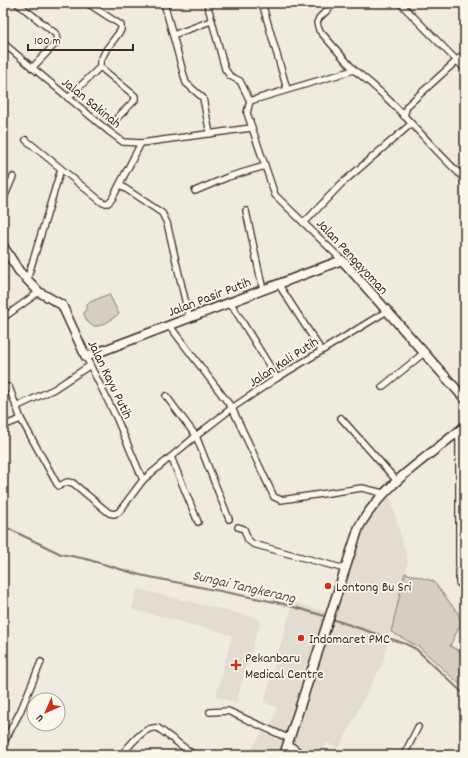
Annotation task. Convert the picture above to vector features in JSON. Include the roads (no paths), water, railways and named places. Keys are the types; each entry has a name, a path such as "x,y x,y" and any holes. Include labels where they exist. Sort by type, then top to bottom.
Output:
{"street":[{"path":"17,3 56,34 57,38 57,42 32,68"},
{"path":"68,98 100,67 102,56 121,30 121,25 87,3"},
{"path":"164,3 186,83 203,98 210,134"},
{"path":"207,3 225,69 230,76 240,81 250,101 247,113 275,195 304,223"},
{"path":"262,3 287,89"},
{"path":"335,3 319,18 317,23 319,30 354,70 404,116 465,179"},
{"path":"400,3 465,68"},
{"path":"173,35 212,21"},
{"name":"Jalan Sakinah","path":"3,43 123,142 142,143 251,128"},
{"path":"404,116 408,106 465,53"},
{"path":"100,67 135,96 135,100 112,123"},
{"path":"250,101 354,70"},
{"name":"Jalan Pengayoman","path":"411,124 340,185 304,223 342,260 465,399"},
{"path":"26,140 103,203 108,203 112,199 142,143"},
{"path":"195,191 228,177 265,166"},
{"path":"27,280 62,169"},
{"path":"460,174 465,169"},
{"path":"3,200 13,177"},
{"path":"120,185 162,213 167,223 189,318"},
{"path":"246,211 263,290"},
{"name":"Jalan Kayu Putih","path":"3,246 27,280 39,292 62,305 89,366 116,417 143,480"},
{"name":"Jalan Pasir Putih","path":"86,357 342,260"},
{"path":"279,285 321,350"},
{"path":"3,318 39,292"},
{"path":"230,302 277,378"},
{"name":"Jalan Kali Putih","path":"196,436 232,408 277,378 387,311"},
{"path":"169,325 232,408 274,497 281,500 362,488 383,494"},
{"path":"382,387 425,352"},
{"path":"16,407 54,390 89,366"},
{"path":"3,388 9,386 21,419 57,484 60,486 67,482 73,483 109,513 114,514 119,512 143,480 196,436"},
{"path":"166,396 196,436 229,519"},
{"path":"341,418 397,481"},
{"path":"3,426 21,419"},
{"path":"284,755 345,569 360,527 368,511 397,481 462,428"},
{"path":"462,428 462,539 459,583 465,588"},
{"path":"171,457 198,522"},
{"path":"238,527 244,529 248,540 253,544 345,569"},
{"path":"3,744 20,712 41,662"},
{"path":"210,712 228,711 289,742 301,755"},
{"path":"121,755 147,729 153,727 158,728 194,755"},
{"path":"404,755 418,727"}],"waterway":[{"name":"Sungai Tangkerang","path":"3,526 61,554 86,559 140,575 280,603 328,617"},
{"name":"Sungai Tangkerang","path":"332,619 406,644 416,649 465,695"}],"place":[{"name":"Lontong Bu Sri","path":"328,586"},
{"name":"Indomaret PMC","path":"301,638"},
{"name":"Pekanbaru Medical Centre","path":"236,665"}]}
